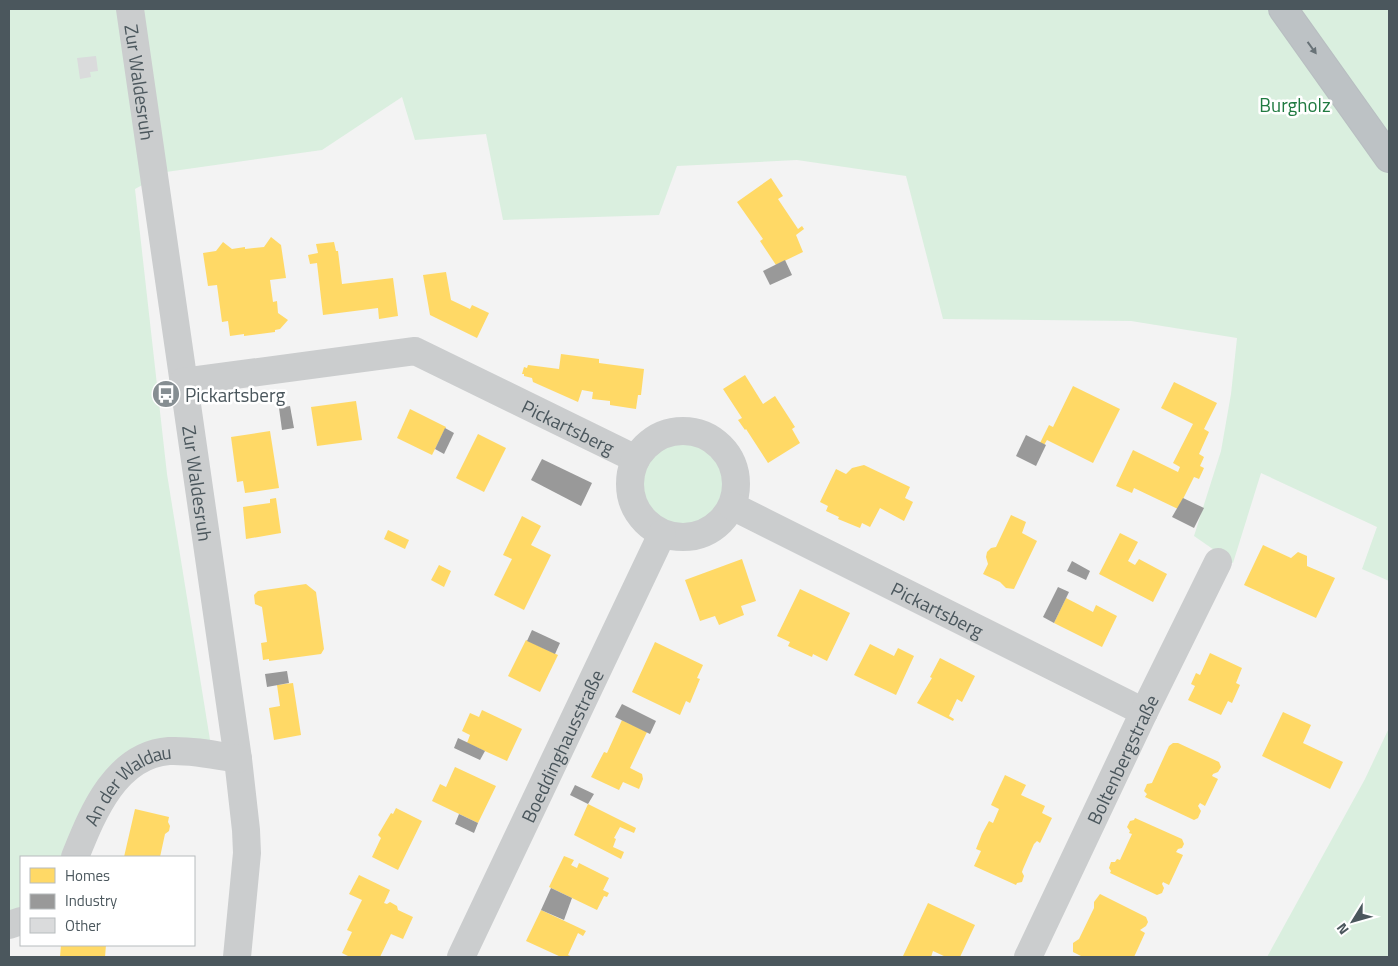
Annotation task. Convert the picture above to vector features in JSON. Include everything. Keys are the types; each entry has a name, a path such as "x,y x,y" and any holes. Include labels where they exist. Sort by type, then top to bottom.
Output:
{"highway":[{"path":"1283,9 1389,158"}],"street":[{"name":"Zur Waldesruh","path":"130,9 238,759 247,853 237,957"},
{"name":"Pickartsberg","path":"183,382 415,351 636,459"},
{"name":"Pickartsberg","path":"679,431 697,432 713,440 727,453 735,470 736,488 732,506 723,520 710,531 694,537 678,538 662,534 649,526 639,515 632,502 631,472 636,459 647,445 662,435 679,431"},
{"name":"Pickartsberg","path":"732,506 1144,712"},
{"name":"Boeddinghausstraße","path":"461,957 662,534"},
{"name":"Boltenbergstraße","path":"1028,957 1144,712 1218,562"},
{"name":"An der Waldau","path":"75,856 107,791 120,775 132,765 148,756 167,752 187,751 238,759"}],"green space":[{"name":"Burgholz","path":"9,9 1389,9 1389,581 1362,569 1377,527 1261,473 1233,563 1194,536 1221,451 1231,394 1237,338 1131,321 943,319 906,176 797,160 677,166 659,215 503,220 486,134 415,140 402,97 322,150 166,172 135,189 167,474 211,746 161,743 67,856 20,856 20,912 9,912"},
{"path":"683,442 699,445 713,454 722,468 725,484 722,500 713,514 699,523 683,526 667,523 653,514 644,500 641,484 644,468 653,454 667,445"},
{"path":"1389,728 1389,957 1267,957 1365,779"}],"building: Homes":[{"path":"771,178 783,196 778,199 798,229 802,226 804,229 796,235 803,252 776,265 760,241 763,239 737,202"},
{"path":"271,237 281,245 286,278 270,280 273,302 277,301 278,313 288,320 275,332 230,336 228,321 222,322 217,285 208,286 203,253 216,251 223,242 232,249 264,247"},
{"path":"334,242 336,251 338,251 342,284 393,278 398,316 379,319 378,308 323,315 317,263 310,264 308,255 318,253 316,244"},
{"path":"446,272 451,300 470,309 472,305 489,313 477,338 430,315 423,275"},
{"path":"561,354 599,359 599,363 644,369 641,395 638,395 636,409 610,405 610,401 592,399 593,392 582,390 578,402 533,382 532,378 522,374 524,367 527,368 528,365 559,369"},
{"path":"745,375 763,404 775,396 795,427 792,429 800,443 768,463 738,420 742,418 723,389"},
{"path":"1174,382 1217,403 1204,429 1209,432 1199,454 1204,457 1200,466 1204,468 1199,479 1194,477 1178,509 1134,488 1132,493 1116,486 1133,450 1178,472 1180,467 1173,463 1193,424 1161,408"},
{"path":"1073,386 1120,409 1093,463 1047,440 1044,445 1040,443 1049,425 1053,427"},
{"path":"356,401 362,440 317,446 311,407"},
{"path":"410,409 446,427 432,455 397,438"},
{"path":"270,431 279,488 245,493 243,481 237,482 231,437"},
{"path":"478,434 506,448 484,492 456,478"},
{"path":"864,465 910,487 905,498 913,502 904,521 880,508 870,527 862,523 860,528 838,519 839,517 826,511 828,506 820,502 836,469 846,474 852,468"},
{"path":"276,498 281,533 246,539 243,507 270,503 270,499"},
{"path":"1011,515 1026,522 1022,533 1037,541 1014,589 1006,588 1000,582 983,574 988,564 987,552 991,548 996,547"},
{"path":"522,516 541,526 531,545 551,555 524,610 494,595 512,559 503,555"},
{"path":"388,530 409,540 405,549 384,539"},
{"path":"1120,533 1138,542 1128,561 1135,565 1139,559 1167,574 1153,602 1099,574"},
{"path":"1263,545 1291,558 1298,552 1307,556 1307,566 1335,578 1316,618 1244,585"},
{"path":"742,559 756,601 741,606 744,615 719,625 715,616 700,621 685,580"},
{"path":"439,565 451,571 444,587 431,580"},
{"path":"306,584 316,592 324,649 321,654 269,661 269,659 263,660 261,643 267,642 262,607 255,604 254,595 258,591"},
{"path":"800,589 850,613 827,661 813,654 812,657 788,646 790,642 777,636"},
{"path":"1066,598 1093,612 1096,605 1117,616 1102,647 1054,623"},
{"path":"526,640 558,655 540,692 508,676"},
{"path":"655,642 703,665 697,678 700,679 690,703 686,701 680,715 632,692"},
{"path":"870,644 894,656 898,648 914,656 896,695 854,675"},
{"path":"1210,653 1242,668 1236,683 1240,685 1232,703 1228,701 1221,715 1188,700 1195,686 1191,684 1196,673 1200,675"},
{"path":"940,658 975,676 962,702 957,699 949,716 954,719 953,721 917,703 932,678 930,677"},
{"path":"293,683 301,735 274,740 269,708 280,706 277,685"},
{"path":"482,710 522,729 507,761 467,743 470,735 462,731 470,713 479,717"},
{"path":"1283,712 1311,725 1303,743 1343,762 1330,789 1262,756"},
{"path":"622,720 647,732 630,768 642,774 643,779 639,789 623,782 619,790 591,777 604,752 607,753"},
{"path":"1173,743 1178,743 1219,762 1221,767 1218,772 1213,774 1212,776 1218,779 1205,806 1200,803 1198,806 1201,811 1198,818 1194,820 1145,797 1147,794 1144,791 1147,784 1152,783 1169,746"},
{"path":"455,767 496,786 478,823 432,801 440,784 446,787"},
{"path":"1005,775 1026,785 1021,795 1045,806 1042,813 1052,818 1040,843 1037,841 1034,844 1022,872 1024,876 1022,882 1016,885 974,866 981,851 976,849 982,834 989,821 993,823 999,809 991,805"},
{"path":"588,804 636,828 634,833 620,827 614,838 616,839 613,847 624,852 621,859 574,835"},
{"path":"396,808 422,821 398,870 372,857 381,838 378,835"},
{"path":"135,809 169,817 169,831 165,834 160,856 124,856"},
{"path":"1135,818 1182,839 1184,844 1176,852 1183,855 1169,885 1163,882 1164,888 1162,893 1157,895 1110,873 1111,862 1115,862 1117,859 1120,860 1132,834 1129,833 1130,831 1127,827 1130,821"},
{"path":"564,856 574,860 571,865 577,868 579,863 609,878 603,890 609,893 607,897 604,896 597,910 549,887"},
{"path":"359,875 390,890 384,903 390,902 397,906 398,910 413,917 403,939 391,934 380,957 350,957 342,953 352,932 347,930 362,900 349,894"},
{"path":"1100,894 1146,917 1148,922 1140,930 1145,933 1134,957 1083,957 1073,952 1073,943 1079,939 1094,908 1094,902"},
{"path":"928,903 975,925 960,957 946,957 933,951 931,957 903,956"},
{"path":"541,910 586,931 583,936 578,933 568,955 573,957 561,957 526,941"},
{"path":"61,946 106,946 105,957 60,957"}],"building: Industry":[{"path":"785,260 792,275 770,285 763,271"},
{"path":"290,406 294,428 282,430 279,408"},
{"path":"445,428 454,433 444,454 435,449"},
{"path":"1026,435 1046,445 1036,466 1016,456"},
{"path":"542,459 592,483 581,506 531,480"},
{"path":"1183,498 1204,508 1194,528 1172,517"},
{"path":"1072,561 1090,571 1086,580 1067,571"},
{"path":"1058,587 1069,592 1054,623 1043,617"},
{"path":"532,630 560,643 555,654 527,641"},
{"path":"287,671 289,683 267,687 265,674"},
{"path":"622,704 656,721 650,734 615,717"},
{"path":"458,738 485,751 480,760 454,748"},
{"path":"575,785 594,794 588,804 570,795"},
{"path":"459,814 478,823 474,833 455,824"},
{"path":"551,888 572,898 564,920 541,910"}],"building: Other":[{"path":"96,56 98,71 90,72 91,77 80,79 77,58"}],"place":[{"name":"Pickartsberg","path":"166,394"}]}
